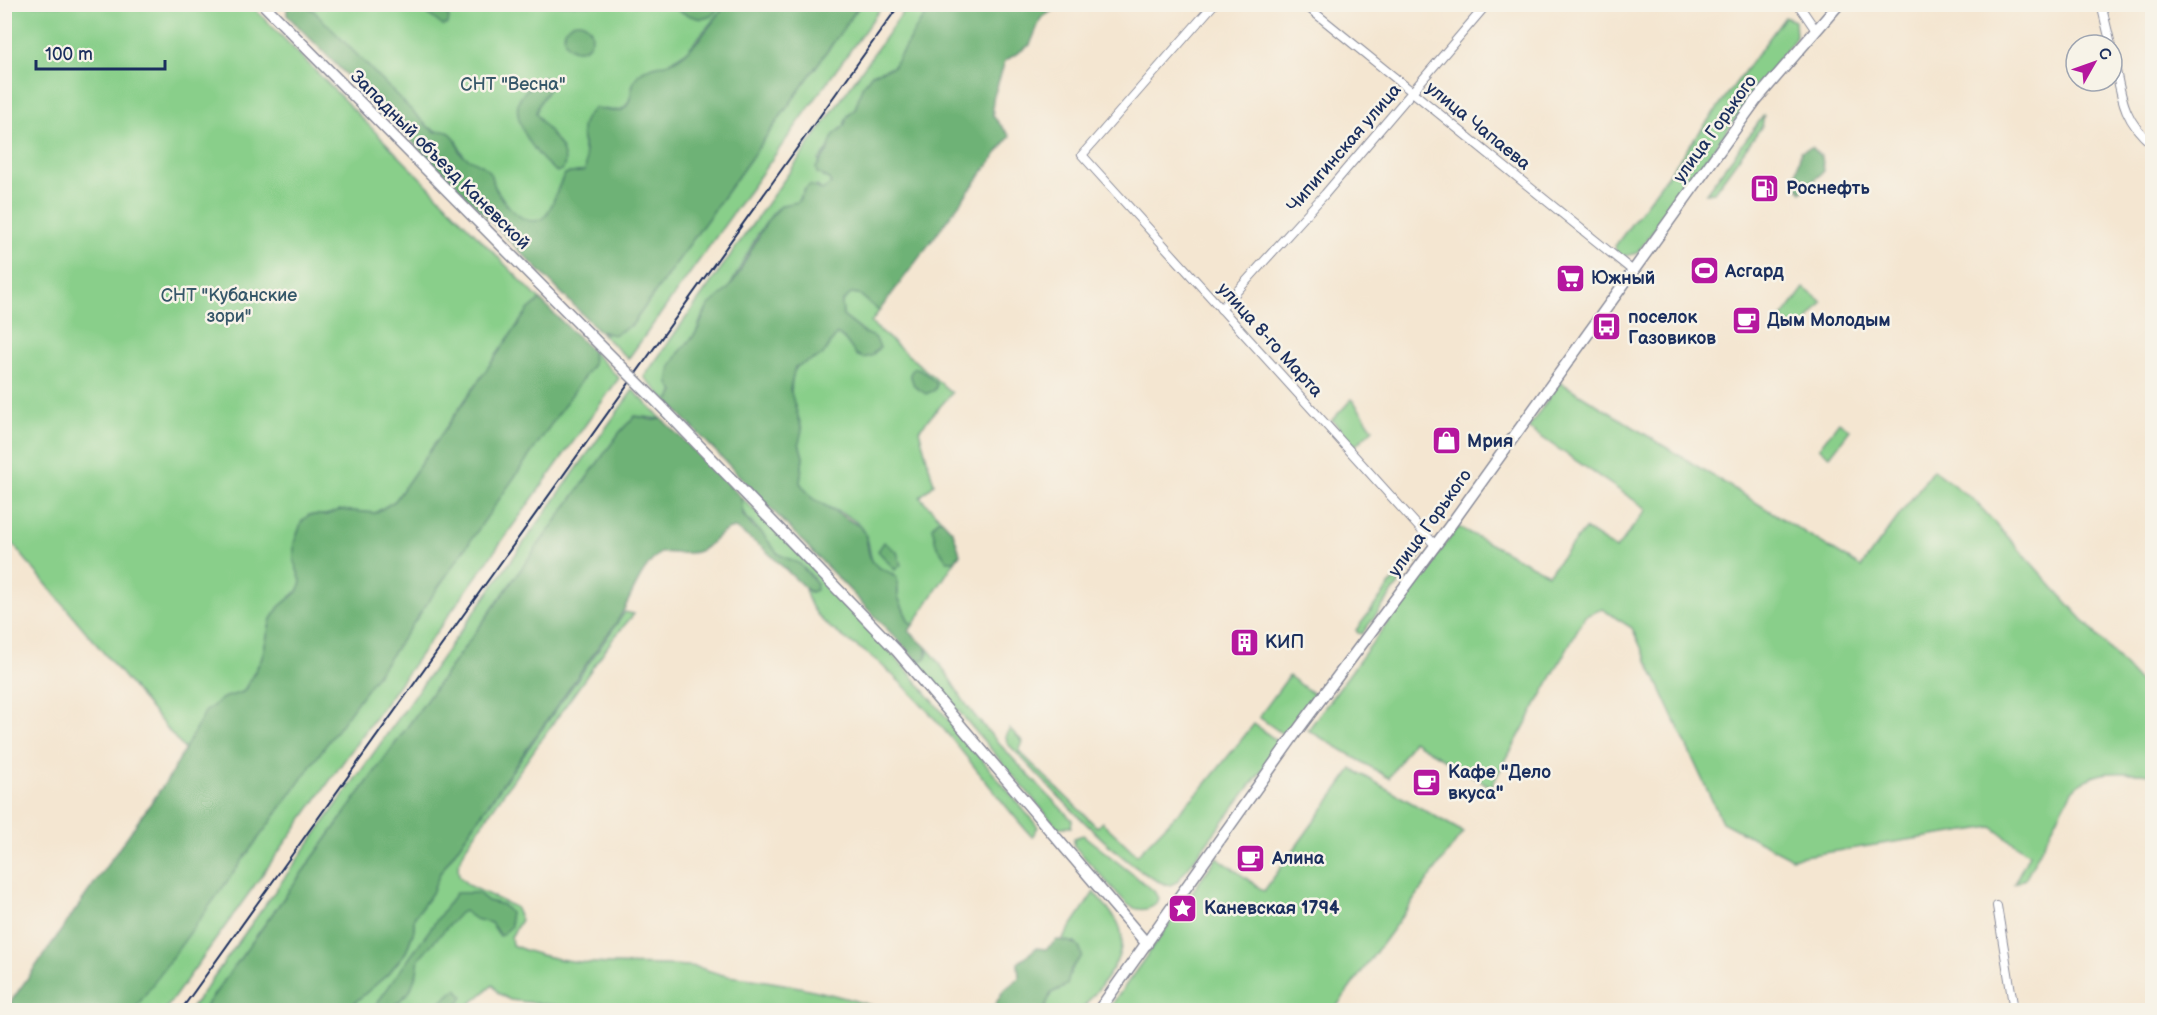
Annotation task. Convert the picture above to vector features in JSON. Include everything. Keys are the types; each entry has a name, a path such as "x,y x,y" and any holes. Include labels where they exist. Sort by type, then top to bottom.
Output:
{"main road":[{"name":"Западный объезд Каневской","path":"263,4 783,530 897,651 1147,945"},
{"name":"улица Горького","path":"1099,1011 1297,731 1435,545 1762,92 1839,4"}],"street":[{"name":"улица 8-го Марта","path":"1214,4 1082,155 1435,545"},
{"name":"улица Чапаева","path":"1304,4 1633,271"},
{"name":"Чипигинская улица","path":"1221,309 1413,93 1488,4"},
{"path":"1798,4 1815,29"},
{"path":"2101,4 2107,33"},
{"path":"2122,93 2127,116 2138,133 2152,144"},
{"path":"1997,906 2014,1011"}],"green space":[{"name":"СНТ \"Кубанские зори\"","path":"4,5 251,5 540,300 528,310 395,501 375,513 340,510 326,515 309,515 294,561 301,581 299,590 279,607 271,619 262,658 243,692 220,701 206,713 185,750 5,535"},
{"path":"291,5 304,5 313,10 428,127 436,132 450,133 460,153 488,170 505,203 518,215 531,221 538,220 548,213 565,174 585,171 582,130 587,115 595,108 619,111 626,107 639,74 681,56 695,43 726,5 860,5 632,325 614,335 599,331 287,15 287,8"},
{"name":"СНТ \"Весна\"","path":"304,5 726,5 687,51 632,87 630,99 625,107 617,110 604,109 582,141 587,163 585,171 565,174 546,216 536,222 527,221 517,215 508,206 482,165 462,154 457,140 428,127"},
{"path":"416,5 441,5 449,18 448,24 443,26"},
{"path":"667,5 719,5 715,13 709,17 696,18"},
{"path":"860,5 883,5 628,359 599,331 606,334 632,325"},
{"path":"908,5 936,5 920,22 893,67 872,74 862,87 855,109 847,117 844,126 833,136 828,150 819,160 822,177 829,179 831,184 822,190 817,186 801,196 798,202 776,209 758,234 728,290 703,314 696,333 679,353 674,391 668,402 644,377"},
{"path":"936,5 1061,5 1041,18 1030,45 1005,61 993,99 993,116 1010,136 879,311 859,294 852,293 842,302 843,316 865,333 875,337 880,347 871,356 863,358 837,334 822,356 795,367 790,389 802,430 799,443 803,457 800,483 812,498 861,527 865,534 869,555 874,563 897,578 898,597 909,622 913,625 909,631 926,647 926,658 919,662 668,402 674,392 668,382 671,366 696,333 708,306 727,290 736,278 767,221 782,205 798,202 810,185 822,190 831,184 829,179 817,173 816,168 828,150 833,136 844,126 847,117 855,109 862,87 872,74 893,67 920,22"},
{"path":"1785,17 1795,21 1796,37 1637,253 1621,257 1616,252 1615,246"},
{"path":"578,22 588,26 592,36 588,46 578,50 568,46 564,36 568,26"},
{"path":"543,77 550,80 551,86 536,113 564,154 563,169 557,172 543,160 530,142 518,113 518,104 522,96 528,88"},
{"path":"1764,115 1762,126 1714,192 1706,193"},
{"path":"1812,147 1822,157 1824,171 1802,192 1794,183 1801,151"},
{"path":"1804,288 1822,302 1799,332 1781,319"},
{"path":"852,293 859,294 879,311 871,323 952,393 919,430 934,484 920,497 953,532 960,554 913,625 909,622 898,597 898,582 894,574 877,567 873,562 864,531 849,517 815,501 800,483 803,457 799,443 801,425 791,397 792,374 800,363 827,348 837,334 846,340 857,356 871,356 875,338 843,316 842,302"},
{"path":"540,300 592,351 593,364 392,654 134,1010 5,1010 170,776 205,712 223,698 243,692 250,681 262,658 271,619 279,607 299,590 301,581 294,561 294,543 302,521 309,515 326,515 340,510 375,513 395,501 528,310"},
{"path":"592,351 619,378 165,1010 130,1010 593,364"},
{"path":"914,368 924,372 937,384 935,390 926,394 914,386 910,374"},
{"path":"1560,382 1861,567 1933,470 1975,501 2152,696 2152,775 2147,773 2101,774 2080,783 2073,789 2025,879 2014,884 2029,854 1992,827 1791,858 1722,822 1632,628 1602,609 1585,616 1491,787 1413,741 1389,778 1308,730 1458,527 1548,574 1585,529 1616,549 1647,509 1528,428"},
{"path":"633,390 662,419 635,416 620,432 203,1010 190,1010"},
{"path":"1352,399 1373,429 1355,446 1332,420"},
{"path":"635,416 653,420 662,419 741,497 743,515 753,527 762,533 778,554 800,564 817,584 816,590 811,592 805,588 763,548 735,528 725,531 699,551 660,553 644,571 614,626 440,873 432,893 414,918 414,930 406,952 388,974 346,1010 203,1010 620,432"},
{"path":"1839,422 1850,430 1830,456 1819,448"},
{"path":"741,497 810,565 907,670 1038,827 1032,837 958,746 899,681 877,661 824,623 816,613 805,589 811,592 817,584 812,576 774,549 745,515 742,510"},
{"path":"938,520 942,520 953,532 960,554 955,561 947,561 936,544 932,527"},
{"path":"884,542 897,552 901,565 895,570 878,551"},
{"path":"1417,549 1422,553 1362,634 1358,633 1356,630"},
{"path":"625,612 634,614 612,640 467,845 458,866 459,876 468,885 515,907 521,920 511,937 512,945 533,953 576,962 693,966 723,975 807,988 884,1010 594,1010 510,1000 498,993 493,985 463,1010 346,1010 388,974 406,952 414,930 414,918 432,893 440,873"},
{"path":"926,647 983,725 1072,820 1071,827 1057,827 916,661 919,662 928,653"},
{"path":"1289,676 1316,696 1289,733 1284,735 1259,717"},
{"path":"1254,724 1277,741 1279,748 1177,882 1170,885 1135,867 1114,849 1068,806 1007,743 1006,736 1010,729 1023,742 1019,751 1097,827 1102,822 1137,855 1205,785"},
{"path":"1352,769 1463,832 1334,1010 1108,1010 1217,857 1264,891"},
{"path":"1083,835 1154,891 1158,898 1156,904 1141,910 1127,904 1074,846 1074,838"},
{"path":"1094,892 1117,921 1122,945 1118,957 1105,980 1082,1010 1044,1010 1051,993 1063,988 1081,951 1075,943 1062,940"},
{"path":"456,893 478,893 488,901 503,905 510,913 511,927 500,936 491,923 475,919 464,911 460,913 419,958 417,973 410,991 390,1010 372,1010"},
{"path":"1057,940 1077,945 1082,956 1071,969 1067,985 1051,993 1044,1010 992,1010 1003,991 1019,978 1018,963 1036,948 1046,949"},
{"path":"457,988 463,997 454,1008 431,1010"}],"railway":[{"path":"181,1010 900,4"}],"place":[{"name":"Роснефть","path":"1765,188"},
{"name":"Асгард","path":"1704,271"},
{"name":"Южный","path":"1570,278"},
{"name":"Дым Молодым","path":"1746,320"},
{"name":"поселок Газовиков","path":"1607,327"},
{"name":"Мрия","path":"1446,441"},
{"name":"КИП","path":"1244,642"},
{"name":"Кафе \"Дело вкуса\"","path":"1427,782"},
{"name":"Алина","path":"1251,858"},
{"name":"Каневская 1794","path":"1183,908"}]}
